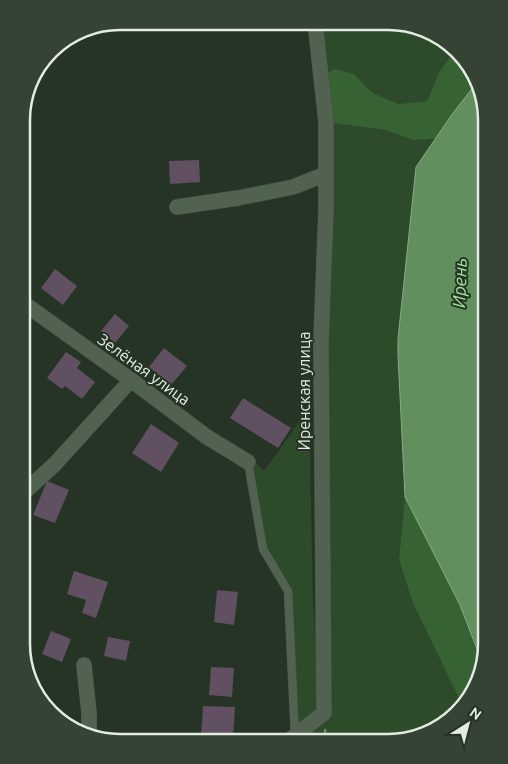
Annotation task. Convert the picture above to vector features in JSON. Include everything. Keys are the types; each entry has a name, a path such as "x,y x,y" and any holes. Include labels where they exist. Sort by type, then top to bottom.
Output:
{"street":[{"name":"Иренская улица","path":"297,734 324,713 321,341 326,122 316,30"},
{"path":"177,207 293,187 326,174"},
{"name":"Зелёная улица","path":"30,308 207,437 248,462"},
{"path":"30,487 54,464 131,380"},
{"path":"84,665 90,713 89,729"}],"lane":[{"path":"248,462 263,549 288,590 291,734"}],"shaded area":[{"path":"319,30 388,30 412,33 433,42 451,55 439,72 427,101 398,104 370,92 354,74 325,74"},
{"path":"451,55 466,75 472,88 435,139 413,140 385,130 333,123 325,74 335,69 354,74 371,92 398,104 427,101 439,72"},
{"path":"333,123 385,130 413,140 435,139 416,167 405,497 399,559 438,655 459,699 443,699 443,715 433,722 412,731 394,734 310,734 329,717 322,341"},
{"path":"309,408 313,602 320,712 297,731 291,588 266,546 257,506 253,460 264,471"},
{"path":"405,497 460,605 478,651 471,679 459,699 413,603 399,559"}],"water":[{"name":"Ирень","path":"472,88 478,120 478,651 460,605 405,497 398,355 398,339 416,167"}],"building":[{"path":"199,160 200,182 170,184 169,161"},
{"path":"55,269 77,286 63,305 41,288"},
{"path":"115,314 129,326 115,343 101,331"},
{"path":"164,348 187,366 171,385 149,367"},
{"path":"66,352 81,362 77,368 95,382 82,399 65,386 62,389 47,378"},
{"path":"243,398 291,428 278,448 230,418"},
{"path":"151,424 179,443 161,472 132,453"},
{"path":"47,481 69,490 55,523 33,515"},
{"path":"74,571 108,582 96,618 82,613 86,600 67,594"},
{"path":"217,590 238,592 234,625 214,622"},
{"path":"51,631 71,639 62,662 42,654"},
{"path":"108,637 130,641 126,661 104,656"},
{"path":"211,667 234,668 232,697 209,695"},
{"path":"203,706 235,707 233,734 201,734"}]}
